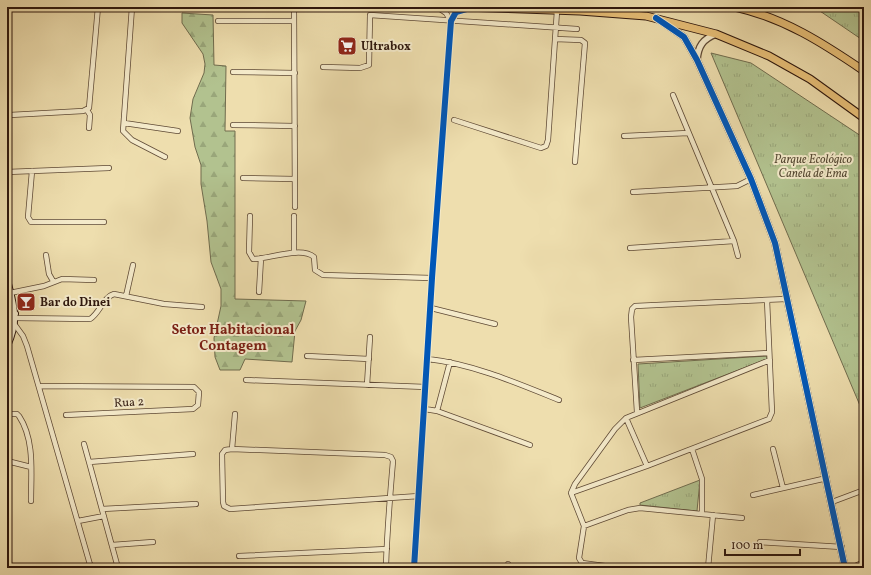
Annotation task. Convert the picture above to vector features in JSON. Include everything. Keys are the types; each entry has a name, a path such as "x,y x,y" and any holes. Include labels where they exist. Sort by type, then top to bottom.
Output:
{"main road":[{"path":"467,7 612,13 656,18 716,34 769,56 810,80 864,118"},
{"path":"580,11 588,7"},
{"path":"604,7 612,13"},
{"path":"736,7 774,19 803,32 864,71"},
{"path":"7,280 15,316 15,325 9,336 7,346"},
{"path":"7,300 10,293"},
{"path":"7,312 15,316"}],"street":[{"path":"87,110 90,105 98,7"},
{"path":"132,7 123,130 128,137 165,158"},
{"path":"294,7 295,207"},
{"path":"437,7 446,13 451,21"},
{"path":"414,568 432,278 451,21 456,12 467,7"},
{"path":"454,120 541,148 546,146 557,11"},
{"path":"323,67 360,68 369,65 370,15 577,29"},
{"path":"656,18 684,37 697,60 750,179 775,244 842,547 845,568"},
{"path":"218,22 294,21"},
{"path":"697,60 698,50 702,42 716,34"},
{"path":"555,39 581,40 585,43 575,162"},
{"path":"232,72 295,73"},
{"path":"673,95 734,241 738,256"},
{"path":"7,113 87,110"},
{"path":"87,110 90,115 89,128"},
{"path":"124,123 178,131"},
{"path":"232,125 295,126"},
{"path":"624,136 688,133"},
{"path":"7,172 109,168"},
{"path":"32,171 28,217 31,222 104,222"},
{"path":"243,178 295,180"},
{"path":"633,192 737,186 750,179"},
{"path":"250,216 250,256 253,259 294,253 312,255 315,260 315,270 323,275 432,278"},
{"path":"294,216 294,253"},
{"path":"630,248 734,241"},
{"path":"46,255 49,274 53,281"},
{"path":"259,292 261,258"},
{"path":"126,296 133,265"},
{"path":"10,293 44,286 53,281 62,279 94,280"},
{"path":"15,316 90,319 111,295 126,296 164,304 202,307"},
{"path":"637,412 631,317 632,309 635,306 786,299"},
{"path":"571,493 647,466 769,419 772,412 767,300"},
{"path":"431,308 495,324"},
{"path":"15,325 23,336 39,386 91,567 83,568"},
{"path":"9,336 23,336"},
{"path":"367,385 370,337"},
{"path":"633,360 769,353"},
{"path":"307,356 369,359"},
{"path":"428,359 450,362 506,379 559,400"},
{"path":"620,568 583,564 580,560 584,526 571,493 575,484 615,429 626,418 637,412 770,360"},
{"path":"436,411 450,362"},
{"path":"246,380 426,387"},
{"name":"Rua 2","path":"39,386 194,387 197,389 199,395 198,404 193,410 66,415"},
{"path":"425,409 436,411 530,445"},
{"path":"7,414 17,414 23,422 31,448 31,501"},
{"path":"232,449 235,414"},
{"path":"626,418 647,466"},
{"path":"84,444 118,568"},
{"path":"386,566 390,499 393,461 388,456 232,449 225,450 222,454 223,502 226,508 390,499 419,496"},
{"path":"692,449 702,479 702,514"},
{"path":"773,449 783,488"},
{"path":"89,462 193,454"},
{"path":"7,461 31,467"},
{"path":"754,495 827,478"},
{"path":"832,502 864,490"},
{"path":"102,510 196,504"},
{"path":"584,526 628,510 640,508 742,518"},
{"path":"708,568 713,515"},
{"path":"78,521 104,516"},
{"path":"112,545 153,542"},
{"path":"760,542 842,547"},
{"path":"240,556 387,549"},
{"path":"851,568 864,562"}],"green space":[{"path":"814,7 864,7 864,41"},
{"path":"182,13 213,15 214,65 226,66 225,131 235,131 235,299 306,301 301,320 295,331 292,362 245,359 240,370 220,370 215,357 214,338 221,306 221,289 211,262 207,221 201,184 201,165 195,147 190,118 193,99 204,73 205,64 203,54 182,23"},
{"name":"Parque Ecológico Canela de Ema","path":"711,53 751,63 864,138 864,415"},
{"path":"767,356 767,359 640,408 638,364"},
{"path":"700,480 697,511 640,505 640,503"}],"cycle path":[{"path":"414,568 432,278 451,21 456,12 470,8"},
{"path":"656,18 684,37 697,60 751,179 775,243 845,568"}],"place":[{"name":"Ultrabox","path":"347,46"},
{"name":"Bar do Dinei","path":"26,302"}],"district":[{"name":"Setor Habitacional Contagem","path":"233,338"}]}
